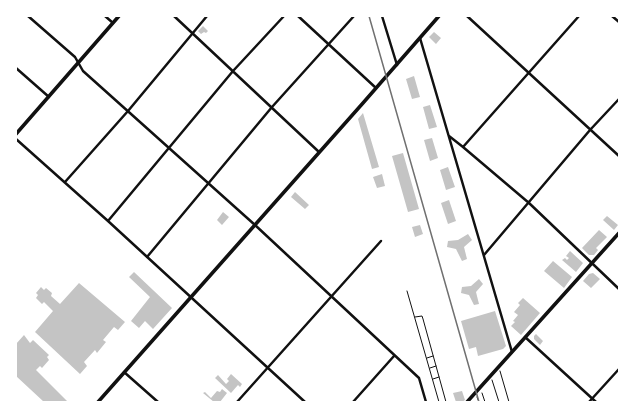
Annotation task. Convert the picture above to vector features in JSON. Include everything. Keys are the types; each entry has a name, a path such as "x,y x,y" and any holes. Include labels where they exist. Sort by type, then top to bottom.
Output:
{"street":[{"path":"28,16 75,57 80,68 255,225 419,378 426,402"},
{"path":"105,16 113,23"},
{"path":"16,134 119,16"},
{"path":"174,16 319,152"},
{"path":"65,182 128,111 207,16"},
{"path":"108,221 233,71 284,16"},
{"path":"298,16 376,88"},
{"path":"146,257 272,107 354,16"},
{"path":"382,16 397,65"},
{"path":"98,402 439,16"},
{"path":"467,16 619,156"},
{"path":"463,147 579,16"},
{"path":"612,16 619,22"},
{"path":"420,38 512,352"},
{"path":"16,68 49,97"},
{"path":"484,255 590,130 619,99"},
{"path":"448,136 529,203 619,289"},
{"path":"16,139 268,367 304,402"},
{"path":"467,402 619,233"},
{"path":"237,402 381,241"},
{"path":"525,337 596,402"},
{"path":"353,402 394,356"},
{"path":"589,402 619,369"},
{"path":"124,372 158,402"}],"path":[{"path":"407,291 438,402"},
{"path":"414,317 422,316 446,402"},
{"path":"426,358 433,356"},
{"path":"429,368 436,366"},
{"path":"498,367 509,402"},
{"path":"490,376 499,402"},
{"path":"432,379 439,377"},
{"path":"481,387 485,402"}],"building":[{"path":"203,26 208,31 201,34 198,31"},
{"path":"434,32 441,38 436,44 429,37"},
{"path":"414,76 420,97 412,99 406,79"},
{"path":"430,105 437,127 429,129 423,107"},
{"path":"363,113 379,167 372,169 358,119"},
{"path":"432,138 438,158 430,161 424,140"},
{"path":"403,153 419,209 408,212 392,156"},
{"path":"448,167 455,187 446,190 440,170"},
{"path":"382,174 385,186 377,188 373,177"},
{"path":"295,192 309,205 305,209 291,197"},
{"path":"449,200 456,221 448,224 441,203"},
{"path":"223,212 229,217 222,225 217,220"},
{"path":"607,216 618,225 614,230 603,220"},
{"path":"420,225 423,234 415,237 412,227"},
{"path":"599,230 607,237 596,248 598,250 594,255 589,255 582,248"},
{"path":"468,234 472,240 464,247 467,259 462,261 456,249 447,247 448,241 458,240"},
{"path":"570,251 583,263 576,272 562,260 565,258 567,260 569,258 566,256"},
{"path":"553,261 572,277 564,288 544,271"},
{"path":"134,272 172,308 153,329 145,321 139,328 131,321 150,297 129,277"},
{"path":"593,273 600,279 591,288 583,281 589,274"},
{"path":"479,279 483,284 476,292 479,304 474,305 469,295 461,293 462,287 471,286"},
{"path":"79,283 125,322 118,330 114,327 103,340 106,342 97,353 95,350 84,362 87,366 80,374 35,332 53,311 44,302 42,304 36,298 38,295 36,293 41,287 44,290 46,288 52,293 51,296 60,304"},
{"path":"523,298 540,313 521,335 511,326 515,322 513,321 518,315 514,312 520,305 518,303"},
{"path":"495,311 506,346 503,349 478,356 476,347 469,349 461,321"},
{"path":"536,334 543,341 540,345 534,339"},
{"path":"24,335 30,343 33,340 49,355 47,357 49,360 42,368 40,366 36,370 67,401 66,402 44,402 16,376 16,344"},
{"path":"231,374 242,384 240,387 238,385 231,393 215,378 218,375 226,384 229,381 227,379"},
{"path":"222,389 227,393 220,402 214,402 203,393 205,392 211,398 217,391 220,392"},
{"path":"462,391 465,400 462,402 456,402 453,393"}],"railway":[{"path":"369,16 479,402"}]}
